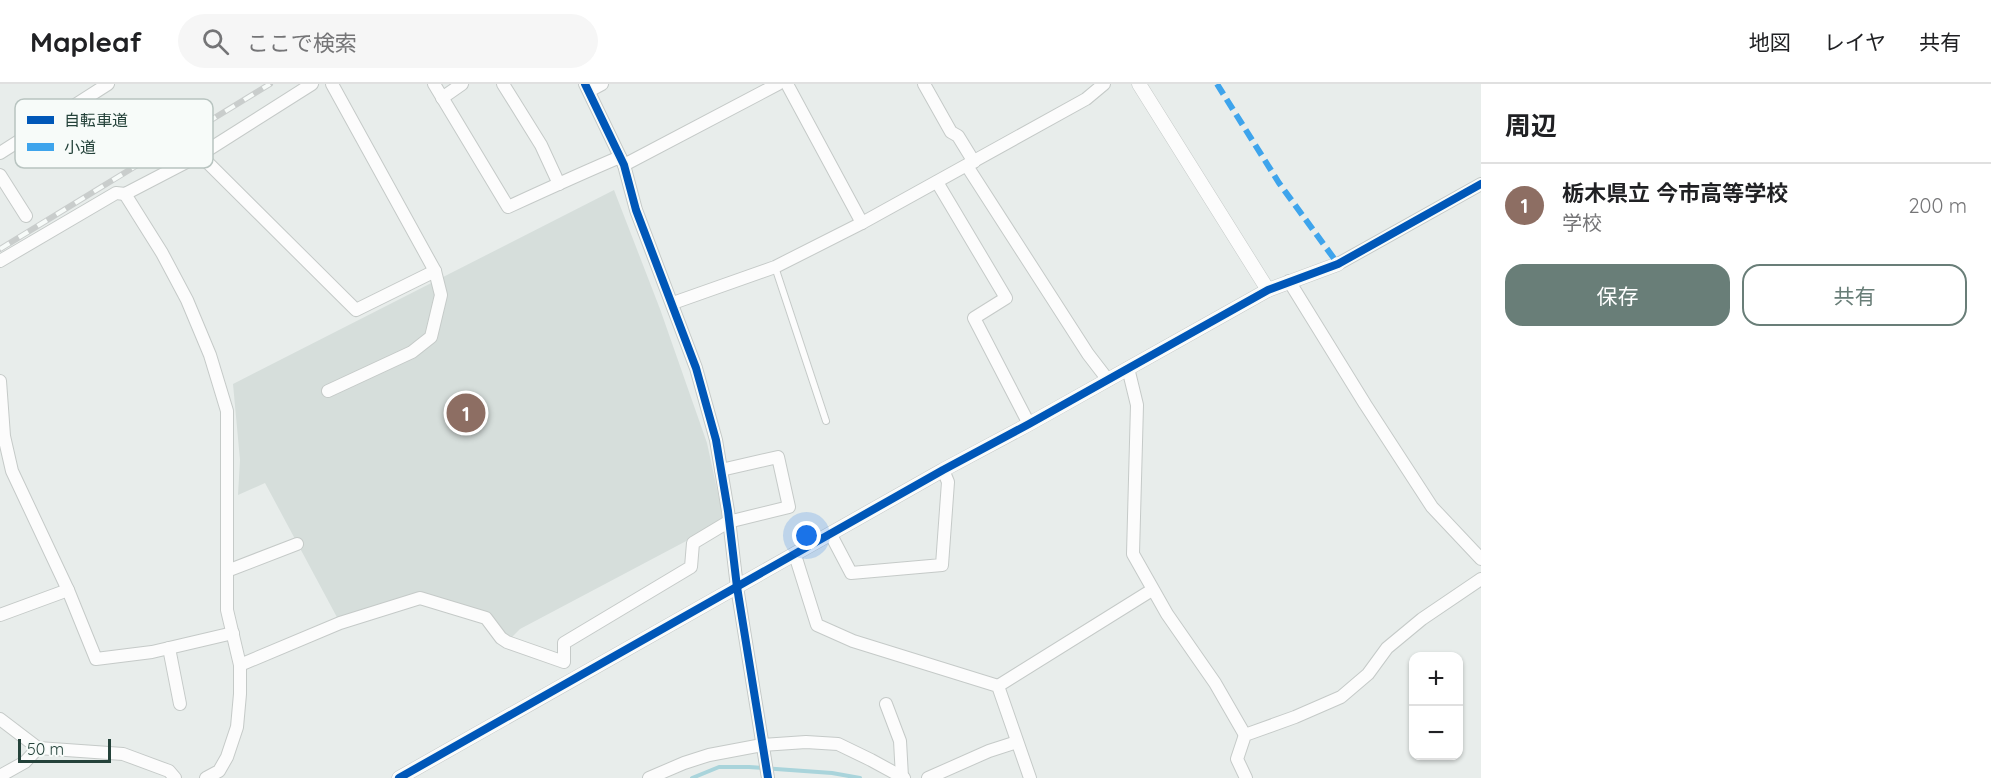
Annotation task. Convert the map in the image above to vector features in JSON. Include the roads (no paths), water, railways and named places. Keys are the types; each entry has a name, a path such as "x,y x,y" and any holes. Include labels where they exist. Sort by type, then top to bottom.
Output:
{"street":[{"path":"85,99 108,84"},
{"path":"213,148 312,84"},
{"path":"328,391 412,352 431,337 441,295 435,271 332,84"},
{"path":"434,84 508,207 572,180 582,173 622,161 778,84"},
{"path":"442,98 462,84"},
{"path":"503,84 541,145 559,184"},
{"path":"603,84 587,88 622,161 636,210 696,368 716,440 768,778"},
{"path":"787,84 862,223"},
{"path":"924,84 951,132 958,136 970,164 1088,354 1108,380"},
{"path":"673,303 775,267 862,223 1086,99 1104,84"},
{"path":"1139,84 1268,290"},
{"path":"0,153 15,143"},
{"path":"0,261 116,193 125,194 176,168"},
{"path":"212,168 356,310 435,271"},
{"path":"0,175 26,216"},
{"path":"937,182 1006,298 974,318 1029,424"},
{"path":"399,778 943,470 1268,290 1338,264 1481,184"},
{"path":"125,194 162,253 187,300 210,355 227,411 227,610 240,665 238,716 227,758 219,771 206,778"},
{"path":"1289,281 1432,507 1481,559"},
{"path":"1128,368 1137,405 1133,554 1152,590 1215,683 1245,735 1237,759 1246,778"},
{"path":"0,381 3,436 12,471 68,591 96,659 152,652 233,633"},
{"path":"240,665 340,623 420,598 486,618 501,638 507,642 564,662 564,643 691,567 693,543 728,522 789,507 778,457 721,470"},
{"path":"831,535 851,573 942,565 948,482 943,470"},
{"path":"227,571 297,544"},
{"path":"795,555 817,625 854,641 999,686 1152,590"},
{"path":"1245,735 1341,697 1368,674 1387,648 1404,633 1481,579"},
{"path":"0,615 68,591"},
{"path":"170,648 180,704"},
{"path":"999,686 1030,778"},
{"path":"886,704 900,741 903,777"},
{"path":"0,719 38,748 123,754 169,771 175,778"},
{"path":"649,778 709,755 762,745 806,742 838,744 903,777"},
{"path":"928,778 989,751 1017,742"},
{"path":"0,776 25,762 38,748"}],"lane":[{"path":"775,267 826,421"}],"waterway":[{"path":"692,778 719,767 832,773 860,778"}],"railway":[{"path":"213,119 270,84"},
{"path":"0,249 133,168"}],"place":[{"name":"栃木県立 今市高等学校","path":"466,413"}]}
